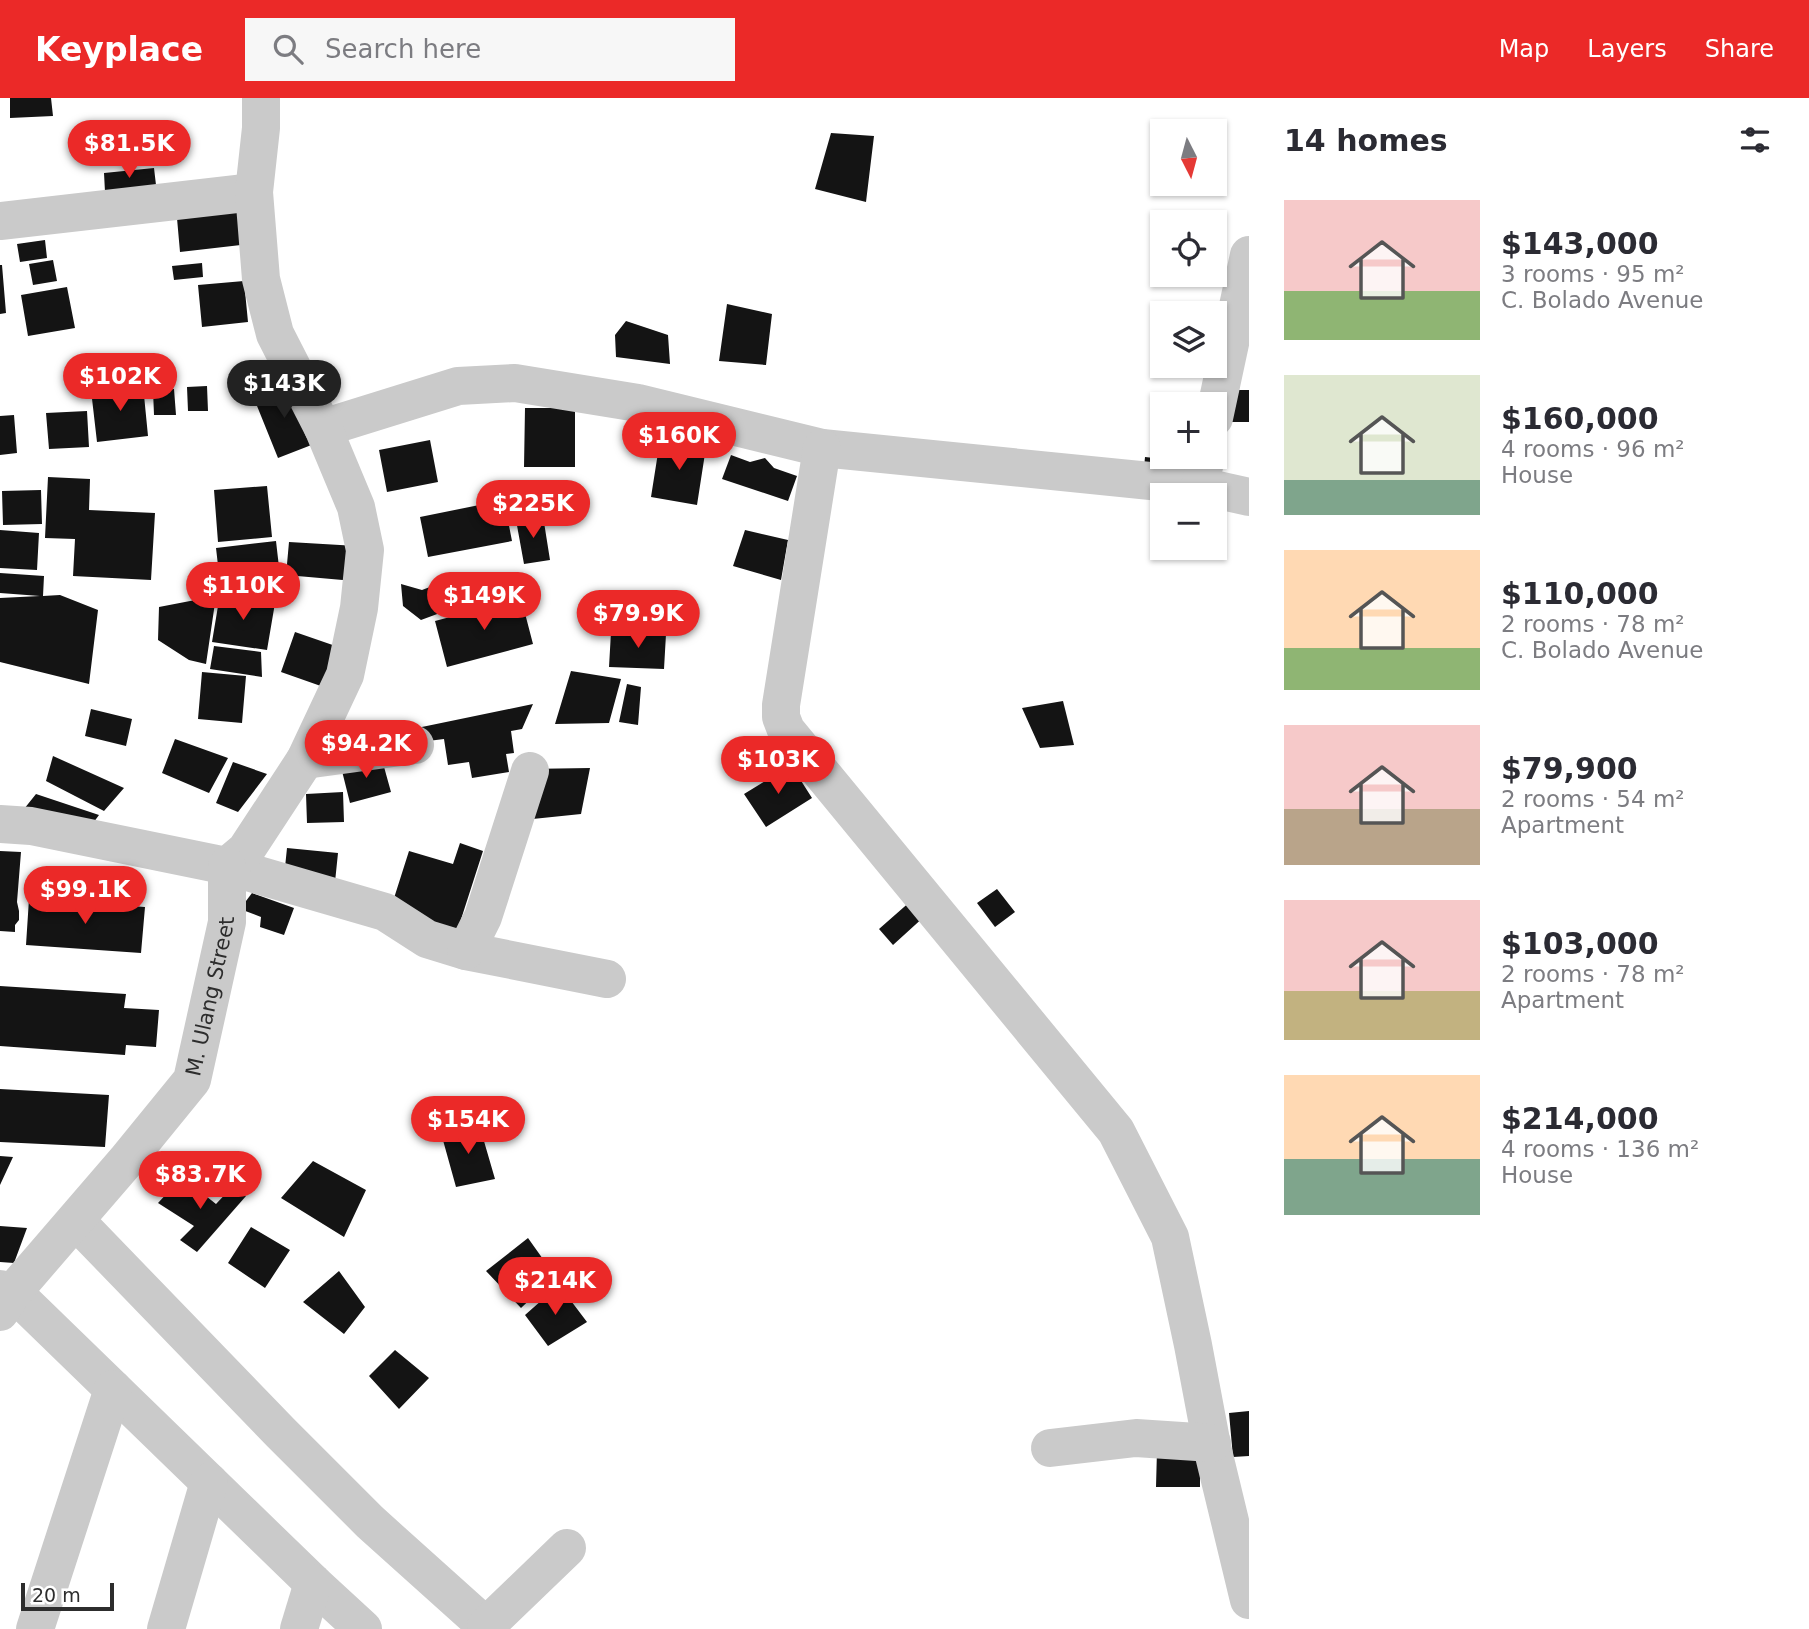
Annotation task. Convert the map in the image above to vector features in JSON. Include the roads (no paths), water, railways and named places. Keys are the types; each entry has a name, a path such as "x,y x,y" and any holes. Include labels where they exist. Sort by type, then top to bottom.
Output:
{"street":[{"path":"227,866 246,850 305,760 345,675 359,608 365,550 356,507 323,428 275,334 261,279 254,192 261,128 261,98"},
{"path":"0,221 254,192"},
{"path":"1220,392 1249,255"},
{"path":"323,428 458,386 515,383 638,402 822,448 1203,471 1249,497"},
{"path":"822,448 781,717 786,730 1116,1131 1170,1237 1212,1443 1249,1600"},
{"path":"305,760 415,745"},
{"path":"466,951 482,917 530,771"},
{"path":"0,824 31,826 227,866 385,912 427,939 466,951 607,979"},
{"name":"M. Ulang Street","path":"4,1298 76,1221 192,1080 228,922 227,866"},
{"path":"76,1221 370,1522 488,1628 566,1548"},
{"path":"4,1298 113,1389 363,1629"},
{"path":"34,1629 113,1389"},
{"path":"1050,1448 1136,1438 1212,1443"},
{"path":"166,1629 209,1482"},
{"path":"299,1629 313,1583"}]}
